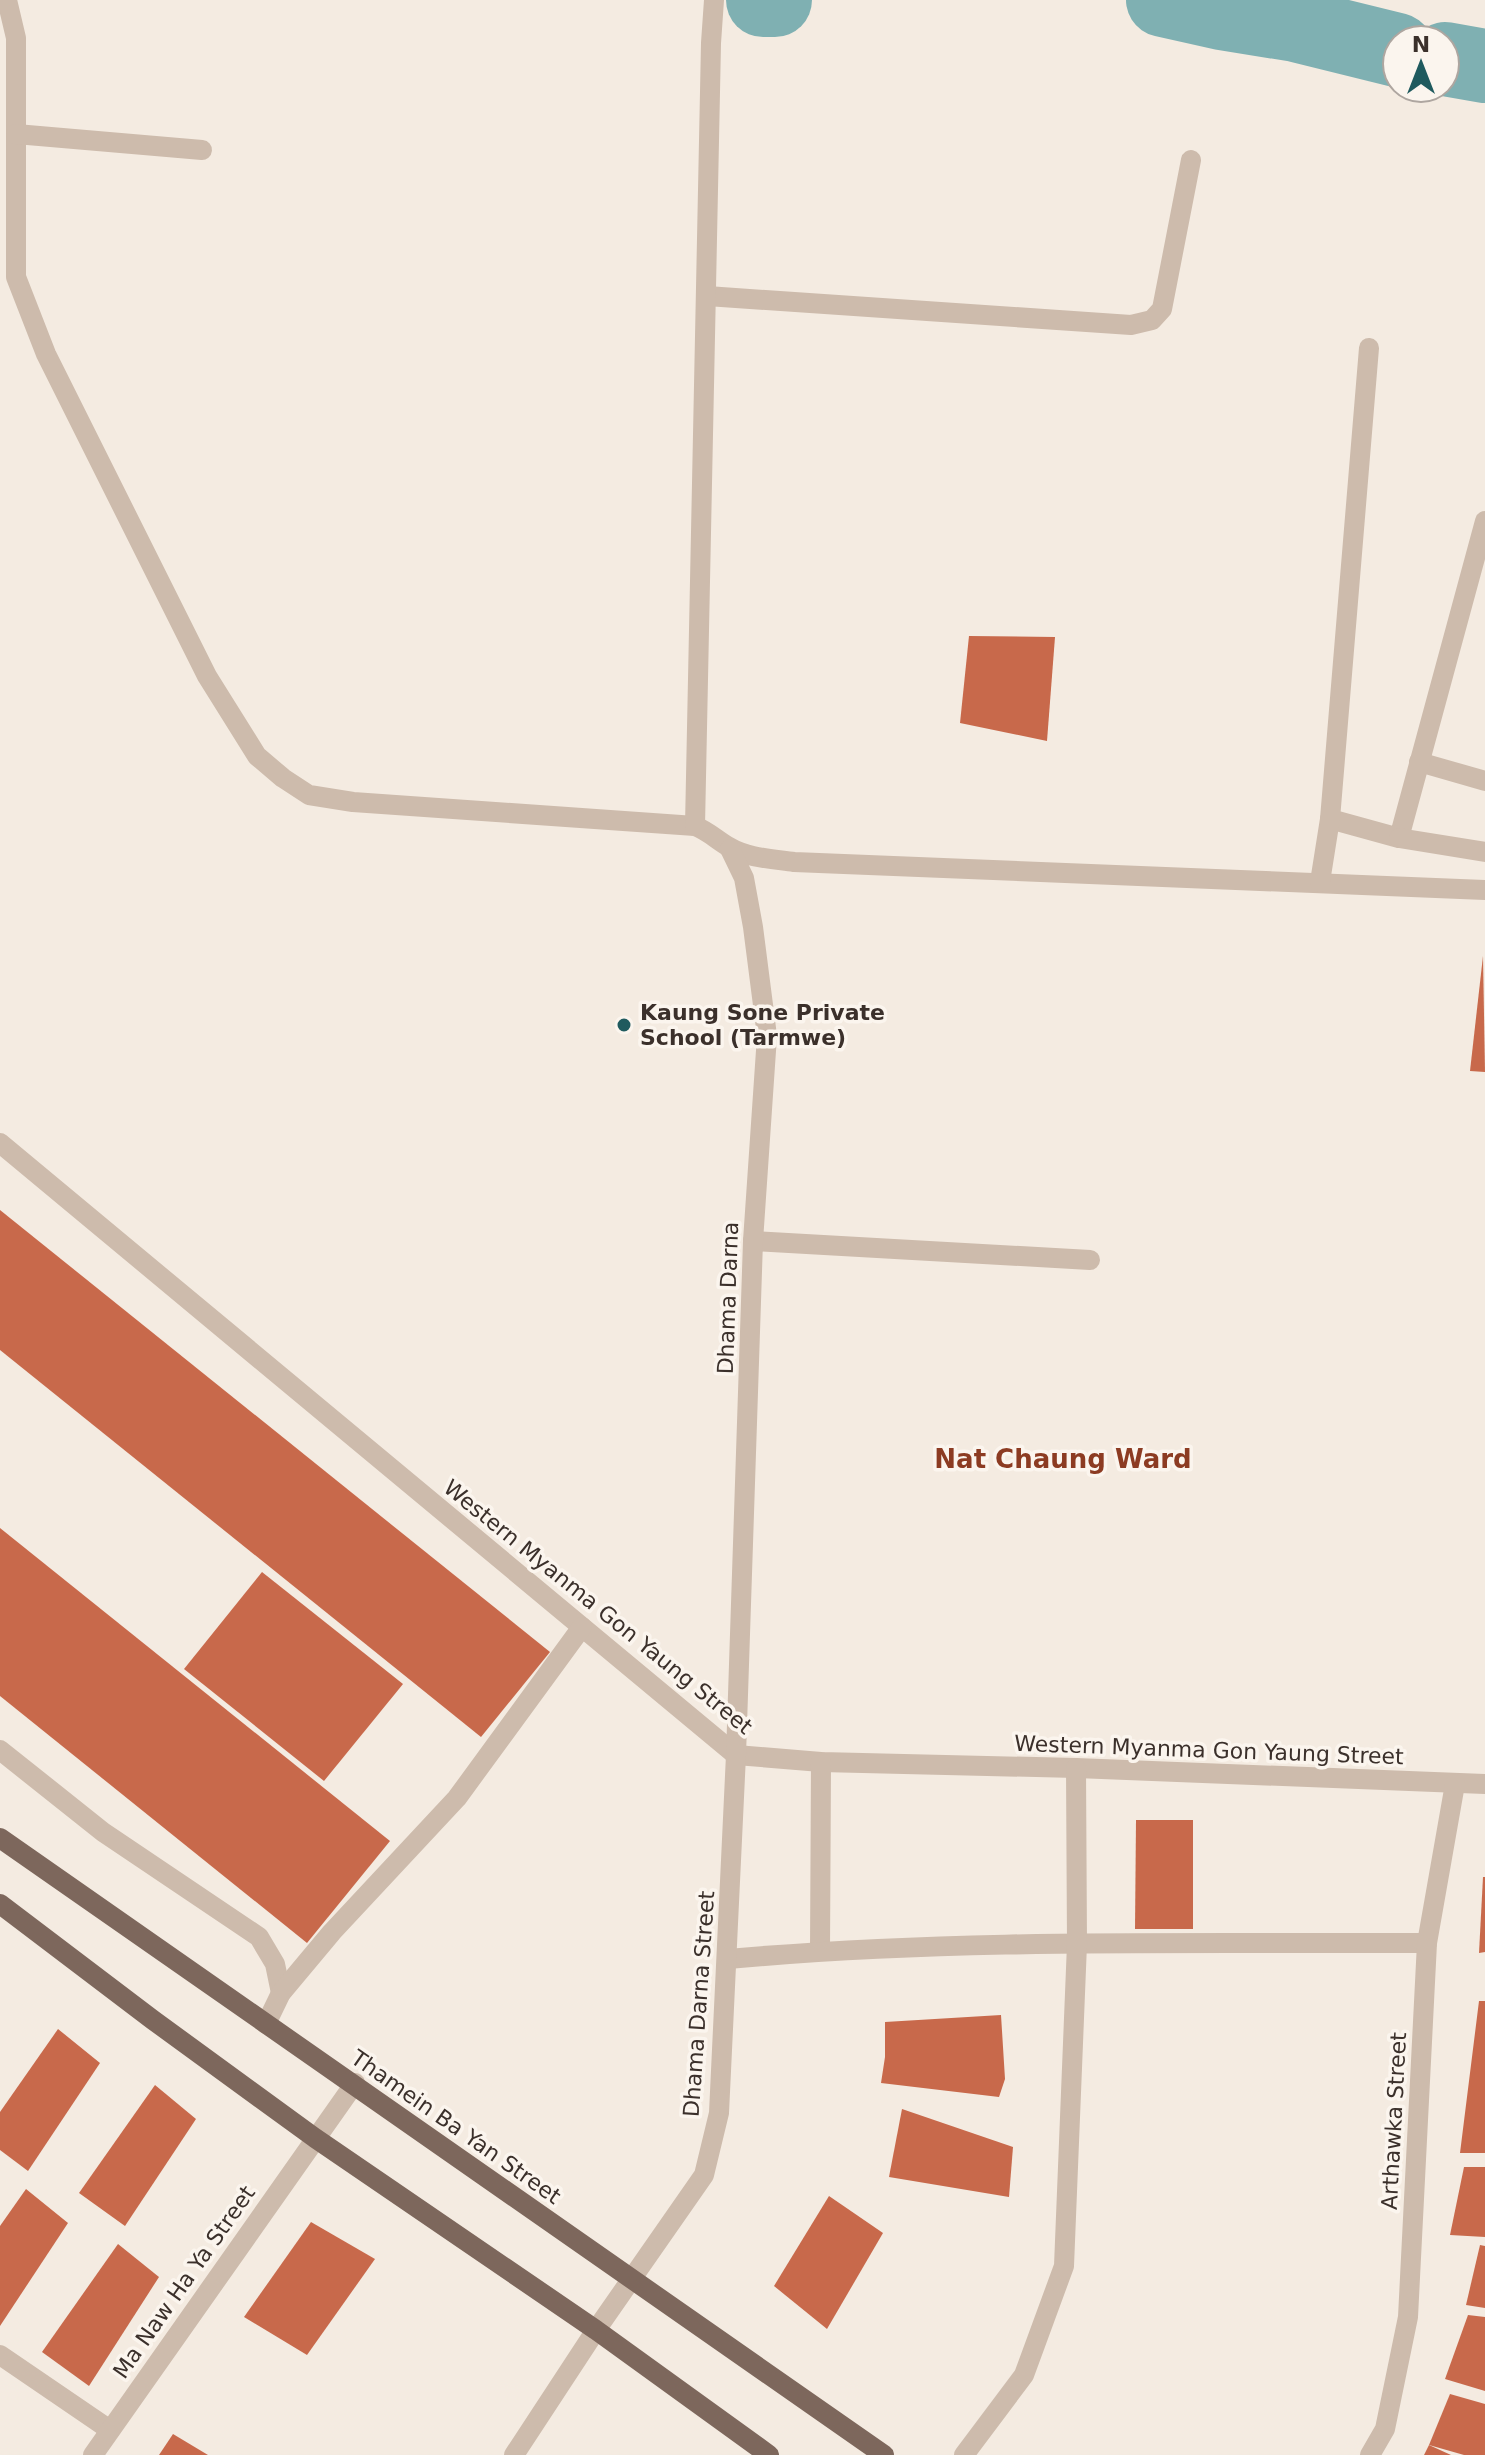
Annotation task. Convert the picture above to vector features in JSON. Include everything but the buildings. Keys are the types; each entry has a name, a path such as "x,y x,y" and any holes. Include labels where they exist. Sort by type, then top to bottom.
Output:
{"main road":[{"name":"Thamein Ba Yan Street","path":"0,1838 884,2455"},
{"path":"0,1904 315,2138 596,2330 769,2455"}],"street":[{"path":"7,0 16,38 16,134 8,275 207,676 257,756 309,795 353,802 695,826 707,831 730,849 794,862 1485,890"},
{"path":"695,826 714,0"},
{"path":"16,134 202,150"},
{"path":"707,296 1131,325 1152,320 1162,309 1191,160"},
{"path":"1320,882 1330,819 1369,348"},
{"path":"1399,838 1485,521"},
{"path":"1419,762 1485,781"},
{"path":"1330,819 1399,838 1485,852"},
{"name":"Dhama Darna","path":"730,849 744,878 767,1036 753,1241 736,1755"},
{"name":"Western Myanma Gon Yaung Street","path":"0,1143 736,1755 821,1762 1076,1768 1485,1784"},
{"path":"753,1241 1090,1260"},
{"path":"266,2024 281,1993 390,1866 457,1798 582,1627"},
{"path":"0,1750 103,1832 259,1937 275,1964 281,1993"},
{"name":"Dhama Darna Street","path":"596,2330 704,2175 719,2113 736,1755"},
{"path":"820,1951 821,1762"},
{"path":"964,2455 1024,2375 1064,2266 1077,1944 1076,1768"},
{"name":"Arthawka Street","path":"1370,2455 1385,2429 1408,2317 1427,1943 1455,1784"},
{"path":"728,1959 820,1951 1077,1944 1427,1943"},
{"name":"Ma Naw Ha Ya Street","path":"93,2455 355,2083"},
{"path":"514,2455 596,2330"},
{"path":"0,2355 110,2430"}],"waterway":[{"path":"763,0 775,0"},
{"path":"1163,0 1296,25 1381,46"},
{"path":"1461,62 1485,66"}],"place":[{"name":"Kaung Sone Private School (Tarmwe)","path":"624,1025"}],"district":[{"name":"Nat Chaung Ward","path":"1063,1459"}]}
